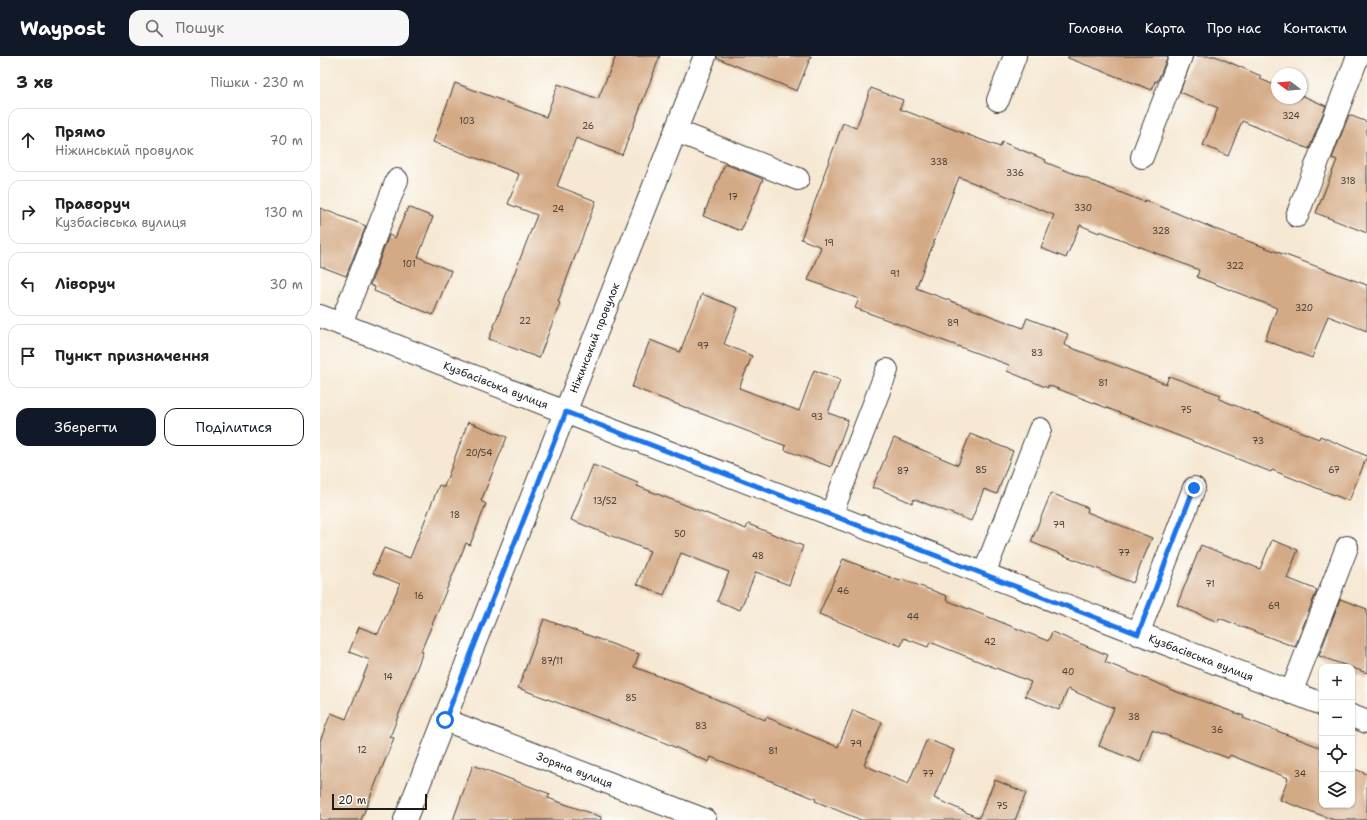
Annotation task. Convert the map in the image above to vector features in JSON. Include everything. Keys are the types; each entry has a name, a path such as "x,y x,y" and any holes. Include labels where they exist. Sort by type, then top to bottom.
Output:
{"street":[{"name":"Ніжинський провулок","path":"405,820 705,56"},
{"path":"998,100 1015,56"},
{"path":"1142,157 1181,56"},
{"path":"1297,216 1358,56"},
{"path":"676,131 798,179"},
{"path":"340,324 397,180"},
{"name":"Кузбасівська вулиця","path":"320,316 1319,703"},
{"path":"831,515 887,370"},
{"path":"984,574 1040,429"},
{"path":"1138,634 1194,488"},
{"path":"1291,693 1347,547"},
{"path":"1355,717 1367,722"},
{"name":"Зоряна вулиця","path":"445,720 705,820"}],"building":[{"path":"616,56 660,56 622,155 576,138 557,186 596,201 558,302 560,303 539,358 489,339 537,215 508,204 519,174 433,142 455,83 546,117 558,84 598,99"},
{"path":"717,56 811,56 797,91 717,58"},
{"path":"1068,56 1168,56 1152,90 1068,58"},
{"path":"1193,56 1215,56 1261,76 1260,79 1271,84 1271,104 1307,104 1307,98 1326,106 1309,149 1242,121 1228,156 1203,145 1218,108 1180,92"},
{"path":"871,88 903,100 900,109 1000,147 1002,142 1046,160 1045,162 1144,202 1145,200 1215,229 1367,285 1367,331 1328,316 1312,358 1265,340 1277,308 1197,277 1199,270 1100,231 1099,233 1080,225 1066,258 1041,248 1054,215 959,177 916,288 1023,328 1027,318 1068,334 1064,345 1166,384 1169,376 1221,395 1219,399 1319,439 1320,436 1367,456 1349,501 1272,470 1271,472 1048,385 1048,388 1007,371 1009,365 855,308 859,299 808,280 821,247 801,239 843,123 856,128"},
{"path":"1349,115 1367,122 1367,233 1316,213 1337,160 1332,158"},
{"path":"725,164 763,179 741,231 703,216"},
{"path":"408,207 433,217 418,257 451,271 433,315 374,291 375,287 370,285 389,235 395,238"},
{"path":"320,208 366,226 346,276 320,266"},
{"path":"702,294 738,308 724,344 752,356 739,388 799,411 814,370 840,380 828,413 848,420 831,467 785,450 786,446 632,387 650,340 680,352"},
{"path":"468,422 507,437 481,501 486,504 470,545 466,543 421,651 423,652 390,737 394,738 361,820 320,820 320,741 331,713 346,719 370,660 349,652 359,627 378,634 400,584 373,573 384,548 410,558 439,485 444,487"},
{"path":"970,434 1013,451 997,494 984,489 971,521 914,499 912,503 877,488 872,488 894,438 958,465"},
{"path":"593,465 638,483 637,486 746,529 748,524 803,546 789,585 756,572 740,610 717,601 729,572 681,553 664,595 637,584 650,551 571,520"},
{"path":"1051,493 1088,508 1087,512 1152,538 1133,583 1031,542"},
{"path":"1272,540 1298,550 1287,578 1317,590 1295,647 1219,618 1218,622 1177,605 1201,545 1260,569"},
{"path":"843,559 900,581 901,579 947,596 946,600 1048,641 1052,632 1108,655 1105,662 1169,689 1244,716 1243,718 1319,747 1319,808 1355,808 1355,769 1367,774 1367,820 1334,820 1280,800 1288,778 1230,755 1228,758 1152,730 1140,762 1099,746 1114,708 1068,689 1059,710 1025,696 1031,682 930,642 928,647 904,638 901,646 819,614"},
{"path":"1340,599 1367,609 1367,673 1355,669 1355,664 1342,664 1319,656"},
{"path":"544,619 639,654 634,667 683,685 765,720 766,717 838,747 853,710 882,722 864,765 908,784 927,739 954,750 934,798 979,818 995,780 1026,793 1015,820 861,820 815,801 816,799 711,757 709,762 656,739 518,688"},
{"path":"473,765 550,794 548,798 601,817 601,820 453,820"}],"route":[{"path":"445,720 566,412 1138,634 1194,488"}]}
